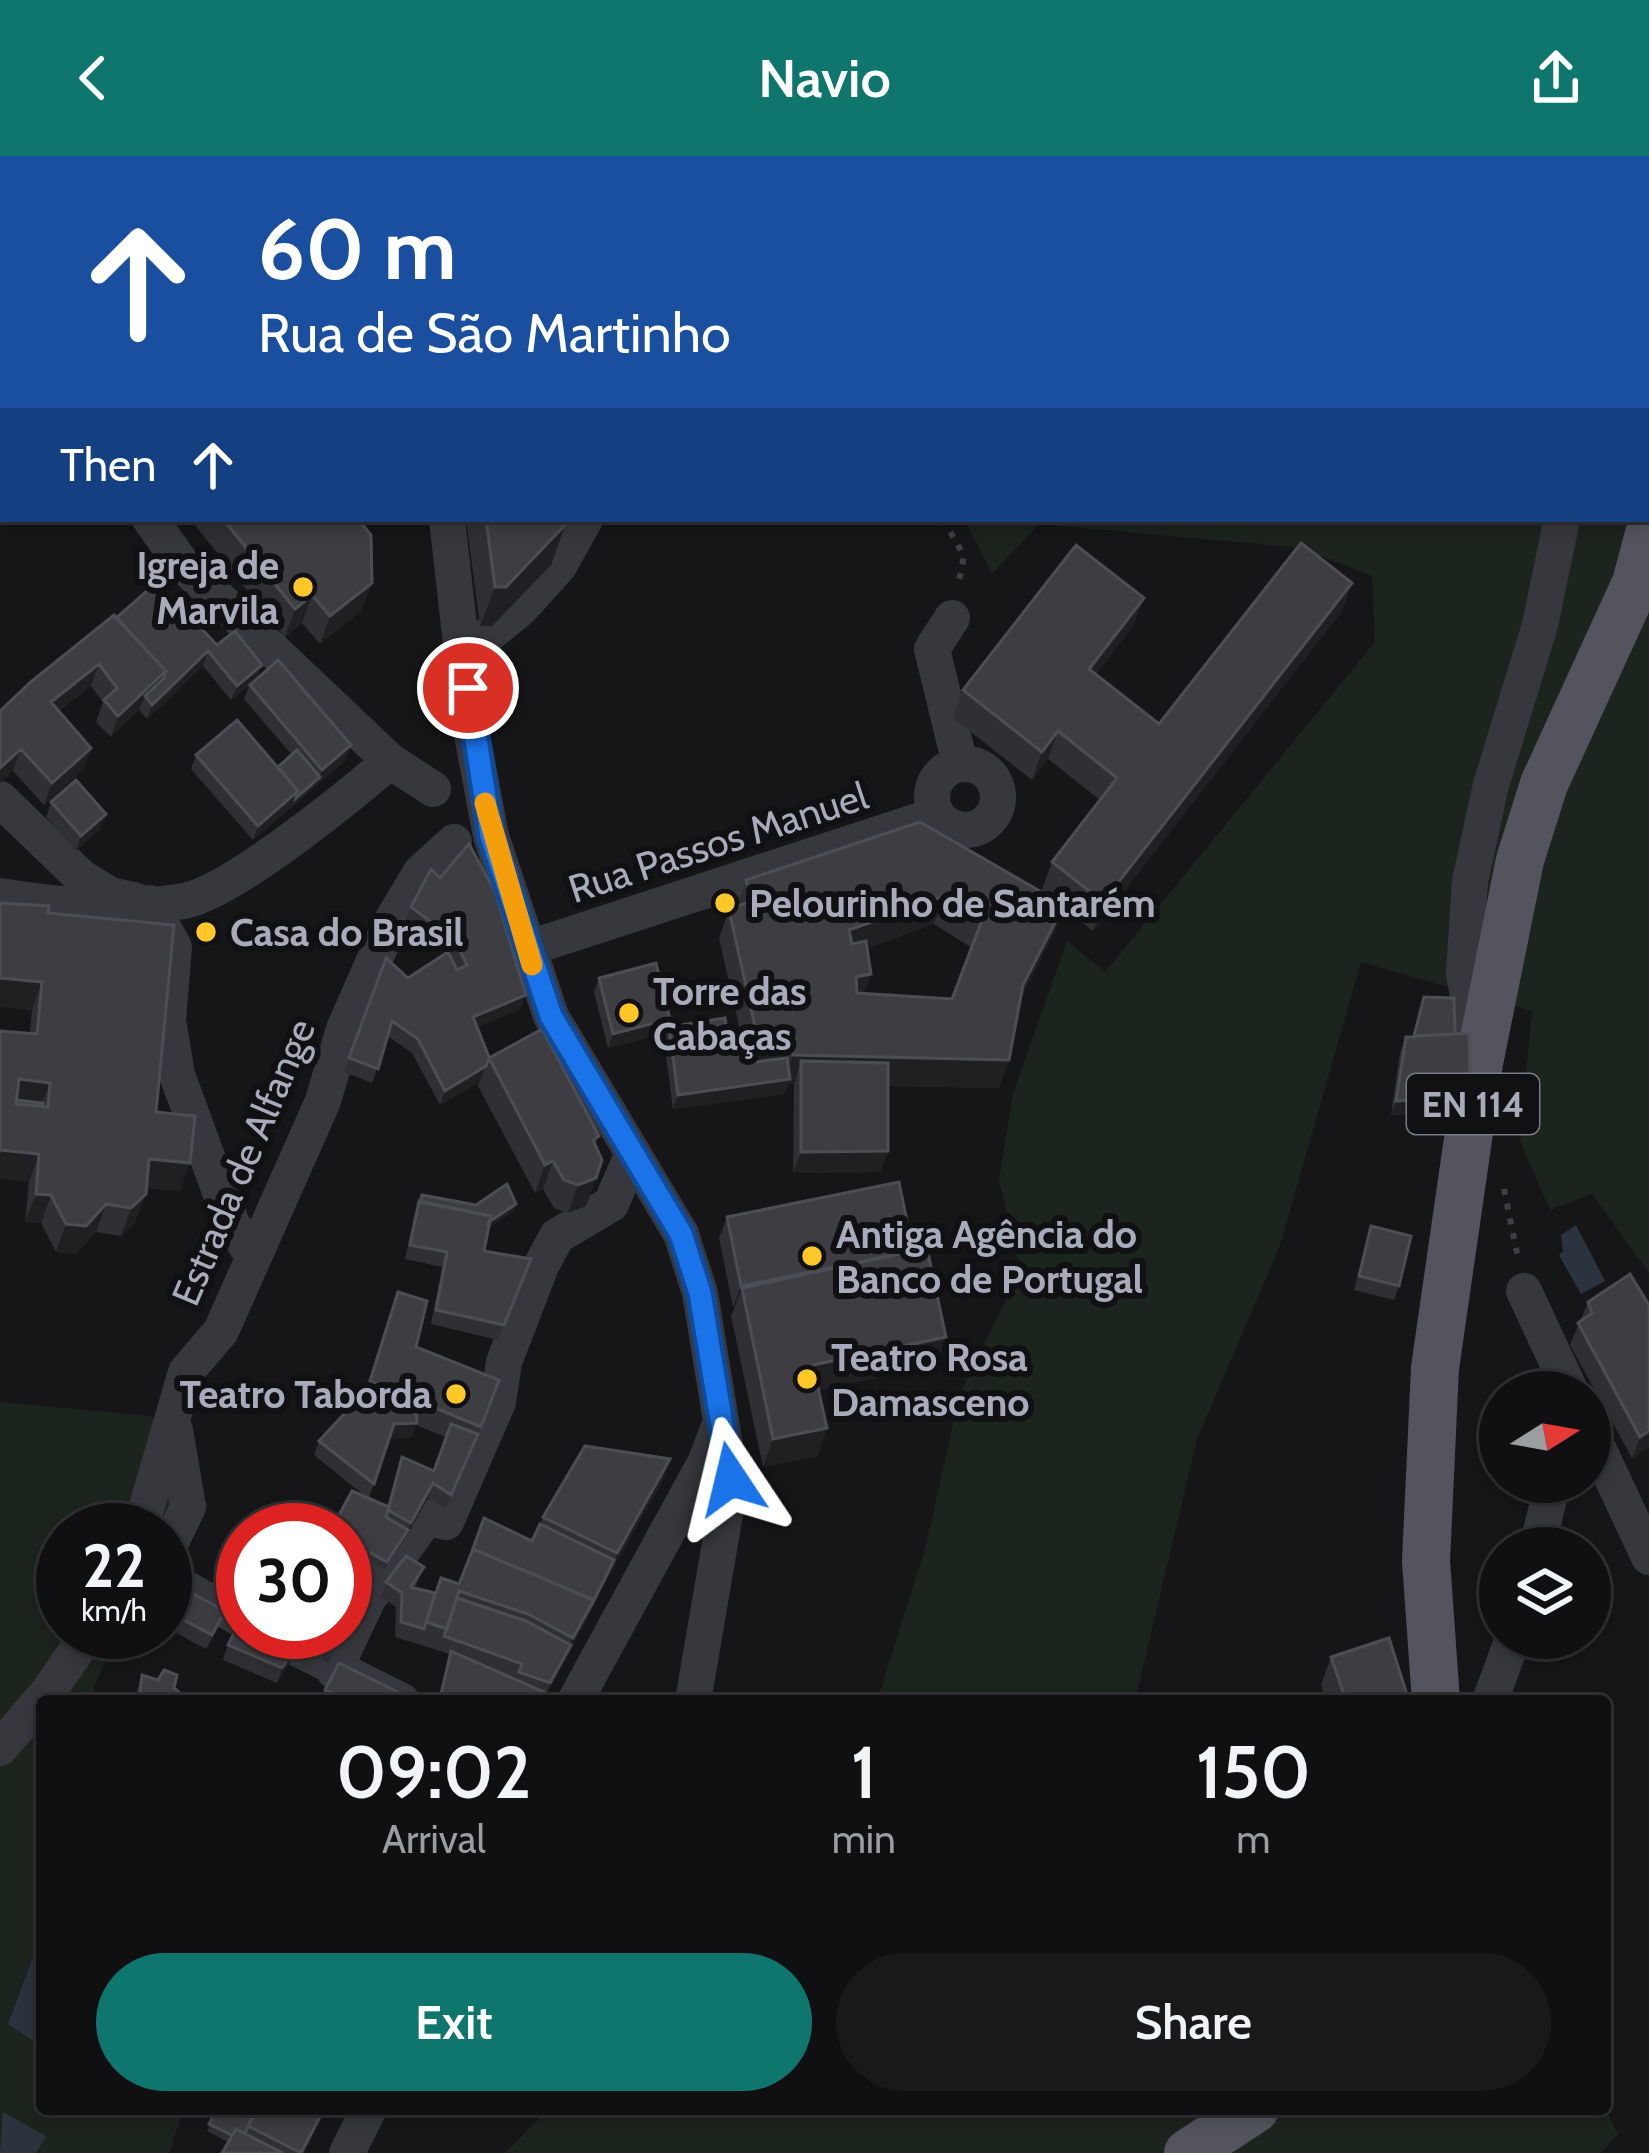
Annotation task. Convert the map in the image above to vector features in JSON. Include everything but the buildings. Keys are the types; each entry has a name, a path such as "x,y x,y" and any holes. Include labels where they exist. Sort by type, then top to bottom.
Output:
{"main road":[{"name":"EN 114","path":"1436,1695 1426,1561 1435,1368 1479,1063 1520,860 1544,784 1636,583 1649,534"},
{"path":"1188,2153 1247,2115"}],"street":[{"path":"152,522 182,564 390,760 434,789 454,842 491,836"},
{"path":"447,522 477,764 491,836 526,949 551,1016 681,1234 700,1293 731,1479 694,1695"},
{"path":"466,653 521,608 559,566 583,522"},
{"path":"1479,1063 1464,974 1470,881 1492,785 1540,626 1561,522"},
{"path":"152,596 182,564"},
{"path":"952,618 932,649 960,764"},
{"path":"0,896 80,909 188,900 230,879 356,790 390,760"},
{"path":"434,789 477,764"},
{"path":"960,764 980,767 994,782 995,812 982,826 962,831 937,815 934,783 960,764"},
{"path":"0,800 81,877 110,895 149,903 174,947 168,1020 177,1075 232,1224 251,1253"},
{"name":"Rua Passos Manuel","path":"526,949 937,815"},
{"name":"Estrada de Alfange","path":"148,1503 186,1372 220,1330 323,1101 344,1029 391,922 421,872 454,842"},
{"path":"334,1671 368,1599 427,1517 446,1522 498,1402 504,1362 557,1236 611,1204 633,1153"},
{"path":"1524,1291 1561,1371"},
{"path":"173,1420 187,1503"},
{"path":"578,1695 706,1461 721,1421"},
{"path":"1611,1480 1649,1557"},
{"path":"46,1695 71,1659"},
{"path":"312,1659 388,1695"},
{"path":"1492,1695 1505,1659"},
{"path":"0,1748 36,1706"},
{"path":"346,2153 366,2115"}],"path":[{"path":"945,522 964,556 952,618"}],"shaded area":[{"path":"966,522 1649,522 1649,1273 1592,1194 1550,1210 1520,1141 1532,1011 1361,962 1280,1245 1197,1439 1136,1695 879,1695 925,1549 960,1393 1020,1272 999,1180 1013,1094 1067,941 1105,972 1375,642 1372,576 1301,548 1039,524 992,574"},
{"path":"1576,1225 1605,1281 1581,1294 1559,1255 1561,1235"},
{"path":"0,1402 151,1416 208,1504 192,1524 192,1503 36,1503 36,1659 106,1659 94,1686 96,1695 36,1695 36,1948 8,2023 36,2043 36,2115 182,2115 169,2153 0,2153"},
{"path":"36,1948 36,2043 8,2024"},
{"path":"3,2112 46,2136 36,2153 0,2153"},
{"path":"542,2115 1608,2115 1618,2134 1601,2153 505,2153"}],"slow traffic":[{"path":"485,803 532,965"}],"place":[{"name":"Igreja de Marvila","path":"303,587"},
{"name":"Pelourinho de Santarém","path":"725,903"},
{"name":"Casa do Brasil","path":"206,932"},
{"name":"Torre das Cabaças","path":"629,1013"},
{"name":"Antiga Agência do Banco de Portugal","path":"812,1256"},
{"name":"Teatro Rosa Damasceno","path":"807,1379"},
{"name":"Teatro Taborda","path":"456,1394"}],"route":[{"path":"468,688 491,836 551,1016 681,1234 700,1293 731,1479"}]}
